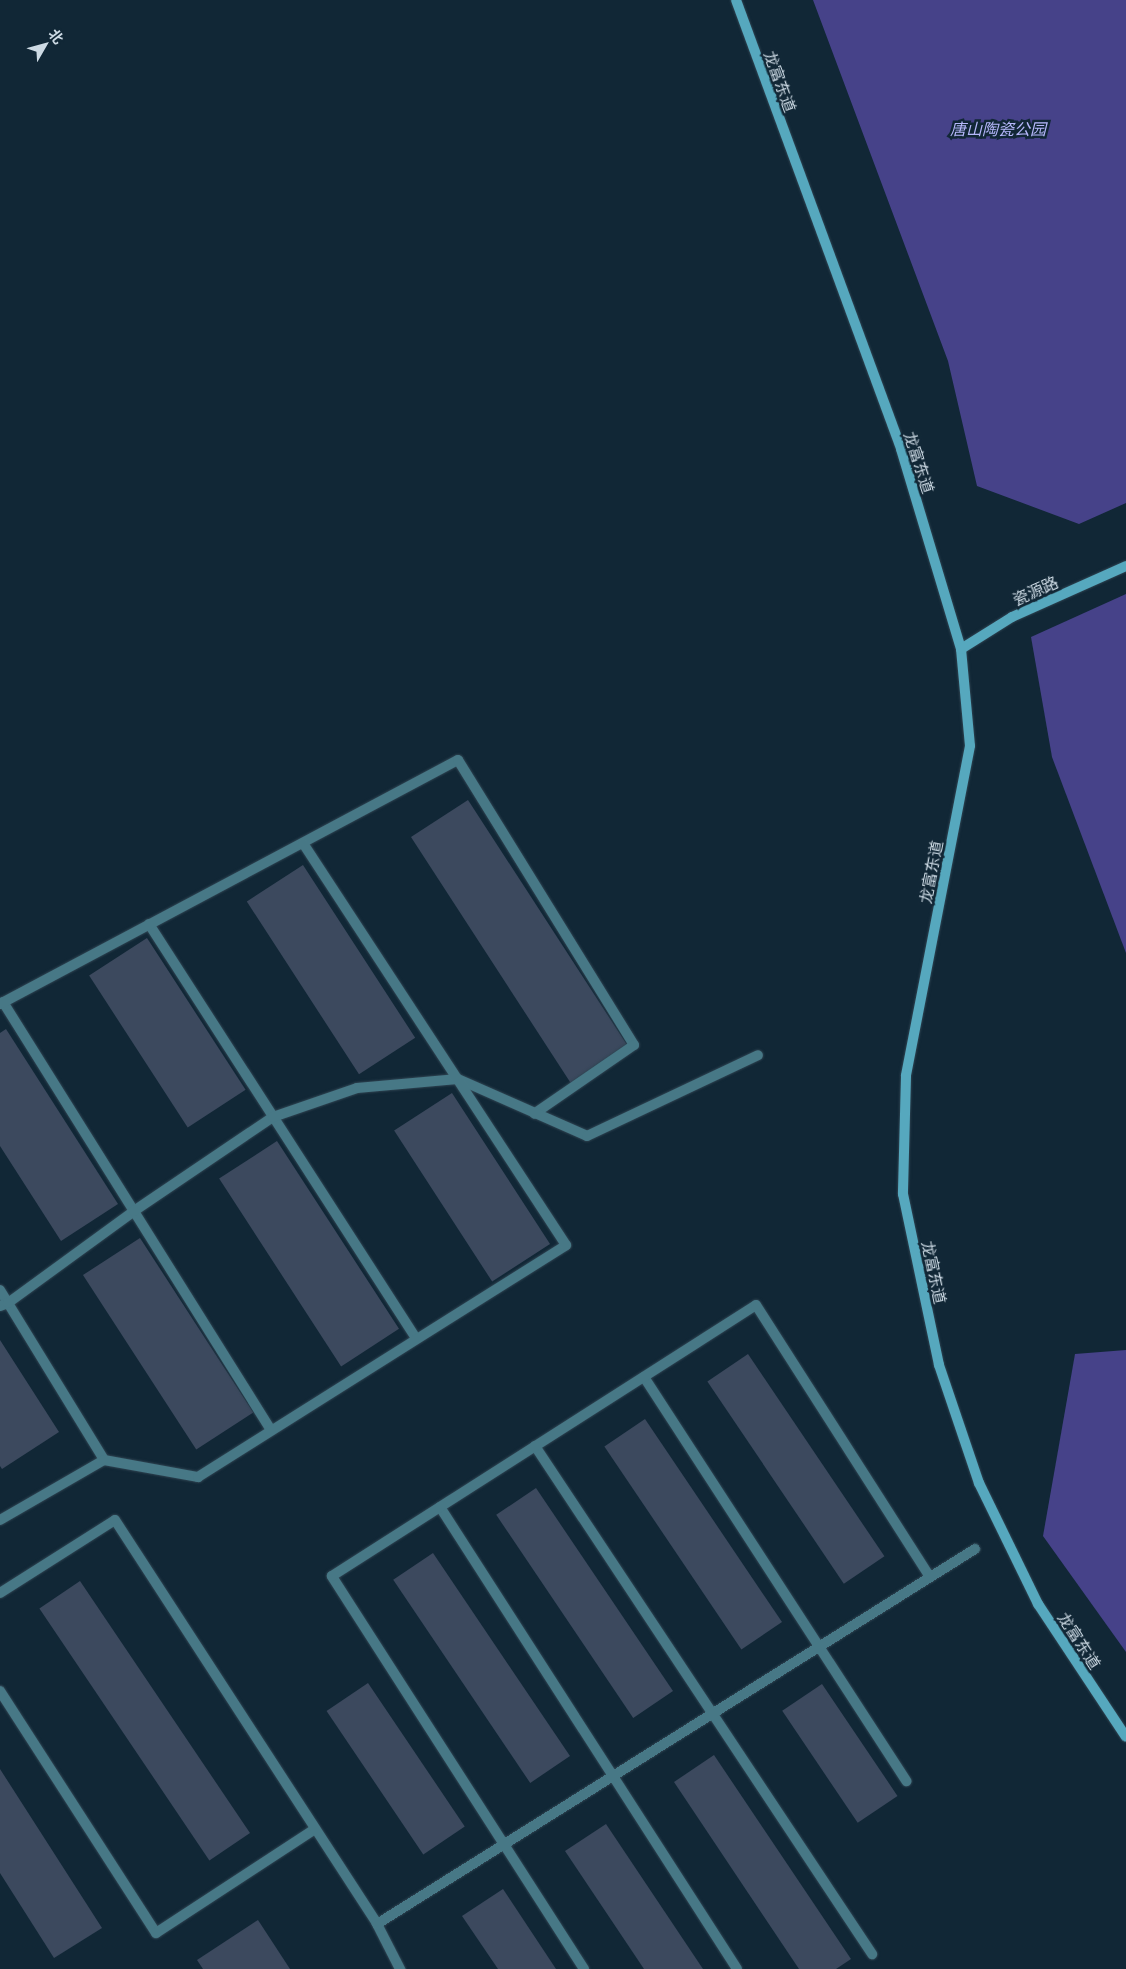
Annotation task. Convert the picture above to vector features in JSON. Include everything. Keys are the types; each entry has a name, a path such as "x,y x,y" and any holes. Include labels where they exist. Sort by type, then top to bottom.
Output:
{"main road":[{"name":"龙富东道","path":"736,0 901,449 961,649 970,746 906,1076 903,1194 939,1365 979,1482 1038,1604 1126,1738"},
{"name":"瓷源路","path":"961,649 1012,617 1126,566"}],"street":[{"path":"271,1430 2,1003 458,760 634,1045 534,1114"},
{"path":"0,1520 104,1460 198,1477 566,1245 303,843"},
{"path":"149,924 416,1339"},
{"path":"4,1305 134,1211 273,1117 357,1088 458,1079 587,1136 758,1055"},
{"path":"0,1290 4,1305 104,1460"},
{"path":"584,1969 332,1576 756,1305 930,1577"},
{"path":"644,1377 906,1781"},
{"path":"535,1446 872,1954"},
{"path":"440,1507 737,1969"},
{"path":"0,1593 115,1520 377,1924 400,1969"},
{"path":"377,1924 975,1548"},
{"path":"0,1691 156,1933 315,1829"}],"green space":[{"name":"唐山陶瓷公园","path":"813,0 1126,0 1126,503 1079,524 977,486 948,361"},
{"path":"1126,594 1126,953 1052,757 1031,637"},
{"path":"1126,1350 1126,1652 1043,1536 1075,1354"}],"building":[{"path":"468,800 632,1052 575,1089 411,837"},
{"path":"303,865 415,1038 359,1074 247,901"},
{"path":"147,938 246,1090 188,1127 89,976"},
{"path":"6,1029 118,1204 61,1241 0,1146 0,1033"},
{"path":"452,1093 550,1244 492,1282 394,1131"},
{"path":"277,1141 399,1329 341,1366 219,1179"},
{"path":"140,1238 253,1412 196,1449 83,1275"},
{"path":"0,1340 59,1432 2,1469 0,1466"},
{"path":"748,1354 884,1556 844,1584 707,1381"},
{"path":"645,1419 782,1622 741,1650 604,1446"},
{"path":"536,1488 673,1691 633,1718 496,1515"},
{"path":"433,1553 570,1756 530,1783 393,1580"},
{"path":"80,1581 250,1833 209,1860 39,1608"},
{"path":"368,1683 465,1826 423,1854 327,1711"},
{"path":"822,1684 897,1796 858,1823 782,1711"},
{"path":"714,1755 851,1959 836,1969 799,1969 674,1782"},
{"path":"0,1769 102,1928 54,1958 0,1873"},
{"path":"606,1824 703,1969 644,1969 565,1851"},
{"path":"503,1889 556,1969 498,1969 462,1916"},
{"path":"258,1920 290,1969 203,1969 197,1960"}]}
